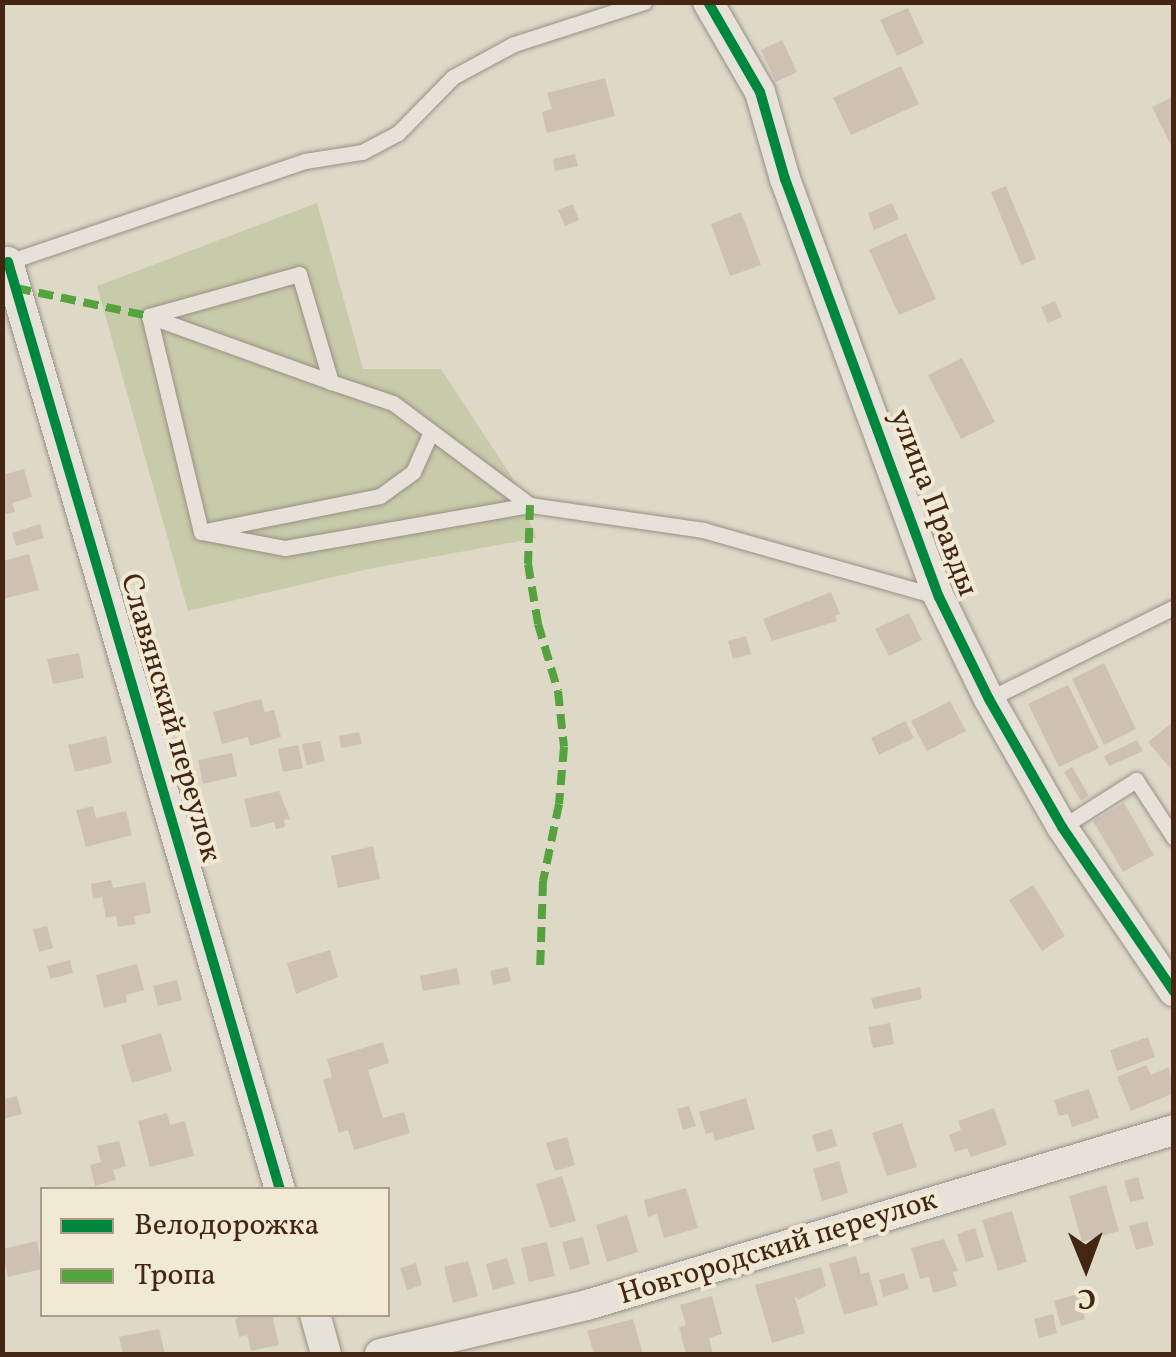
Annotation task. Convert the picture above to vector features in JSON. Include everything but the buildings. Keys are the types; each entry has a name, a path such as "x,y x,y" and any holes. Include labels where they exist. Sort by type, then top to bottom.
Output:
{"street":[{"name":"улица Правды","path":"708,2 760,92 785,179 939,597 989,699 1062,827 1174,992"},
{"name":"Славянский переулок","path":"5,263 279,1187"},
{"name":"Новгородский переулок","path":"380,1354 587,1304 1174,1130"},
{"path":"316,1317 326,1354"}],"lane":[{"path":"5,263 305,161 362,152 398,133 454,77 514,44 644,2"},
{"path":"149,316 299,274 330,382"},
{"path":"149,316 393,402 530,505"},
{"path":"149,316 201,532"},
{"path":"201,532 380,496 412,472 431,432"},
{"path":"201,532 285,548 530,505 703,530 939,597"},
{"path":"989,699 1174,607"},
{"path":"1062,827 1136,780 1174,838"}],"green space":[{"path":"317,203 363,369 441,369 513,479 536,538 368,569 188,611 97,286"}],"marked path":[{"path":"16,288 149,316"},
{"path":"530,505 528,564 538,624 558,691 564,747 559,804 543,881 540,972"}],"cycle path":[{"path":"708,2 760,92 785,179 939,597 989,699 1062,827 1174,992"},
{"path":"2,264 8,262 279,1187"}]}
